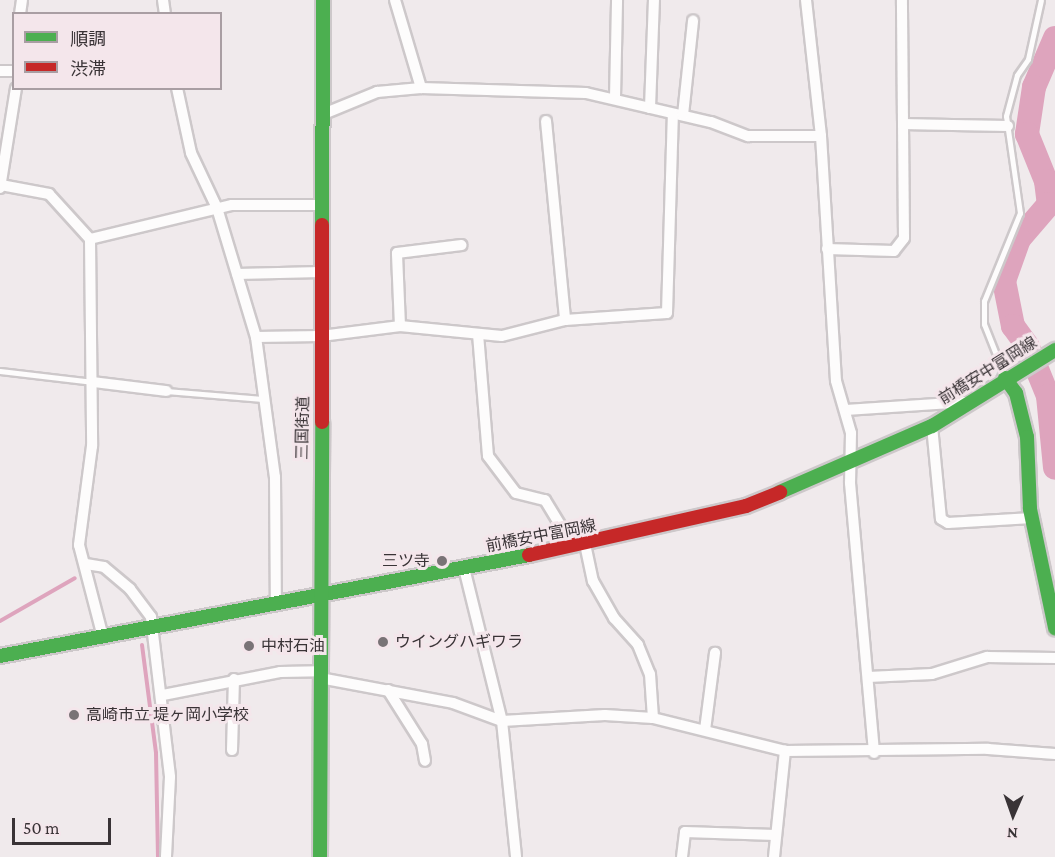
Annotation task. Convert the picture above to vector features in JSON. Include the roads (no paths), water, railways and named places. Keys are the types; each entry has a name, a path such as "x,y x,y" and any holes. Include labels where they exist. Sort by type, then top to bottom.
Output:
{"main road":[{"name":"三国街道","path":"320,857 320,675 317,596 323,0"},
{"name":"前橋安中富岡線","path":"0,656 151,629 579,545 746,506 849,465 932,426 1005,378 1055,350"},
{"path":"1005,378 1017,393 1027,437 1032,518 1055,628"}],"street":[{"path":"395,0 421,88"},
{"path":"615,98 617,0"},
{"path":"650,108 654,0"},
{"path":"806,0 821,136 836,381 847,410 849,465 874,753"},
{"path":"827,249 894,251 904,237 902,0"},
{"path":"256,337 321,336 400,326 478,334 526,333 565,320 667,313 678,115 693,21"},
{"path":"321,115 377,92 421,88 615,98 748,136 821,136"},
{"path":"16,90 0,187 49,194 90,239 92,447 79,545 86,564 103,637"},
{"path":"177,90 191,153 219,212 256,337 275,477 276,605"},
{"path":"546,121 565,320"},
{"path":"903,124 1008,126"},
{"path":"90,239 219,212 231,205 321,205"},
{"path":"400,326 397,253 462,245"},
{"path":"237,274 321,272"},
{"path":"478,334 488,456 516,493 545,500 579,545 593,581 614,618 638,645 650,674 653,718"},
{"path":"93,382 166,391"},
{"path":"847,410 971,402"},
{"path":"932,426 940,519 948,523 1032,518"},
{"path":"86,564 104,567 130,589 151,617 151,629 163,695 170,777 166,857"},
{"path":"464,568 502,721 516,857"},
{"path":"705,730 715,653"},
{"path":"868,677 932,674 987,657 1055,658"},
{"path":"163,695 234,679 320,675 453,703 502,721 605,715 653,718 785,751 874,753 988,749 1055,754"},
{"path":"232,750 234,679"},
{"path":"388,690 422,744 425,761"},
{"path":"774,857 785,751"},
{"path":"682,857 686,832 775,835"}],"lane":[{"path":"1005,378 984,324 984,301 1020,213 1008,126 1017,75 1028,59 1041,0"},
{"path":"0,371 93,382"},
{"path":"166,391 263,399"}],"waterway":[{"path":"1055,38 1034,87 1027,134 1046,181 1049,204 1019,239 1004,281 1013,326 1028,347 1048,396 1055,468"},
{"path":"0,621 75,578"},
{"path":"142,645 156,753 158,857"}],"place":[{"name":"三ツ寺","path":"442,561"},
{"name":"ウイングハギワラ","path":"383,642"},
{"name":"中村石油","path":"249,646"},
{"name":"高崎市立 堤ヶ岡小学校","path":"74,715"}]}
